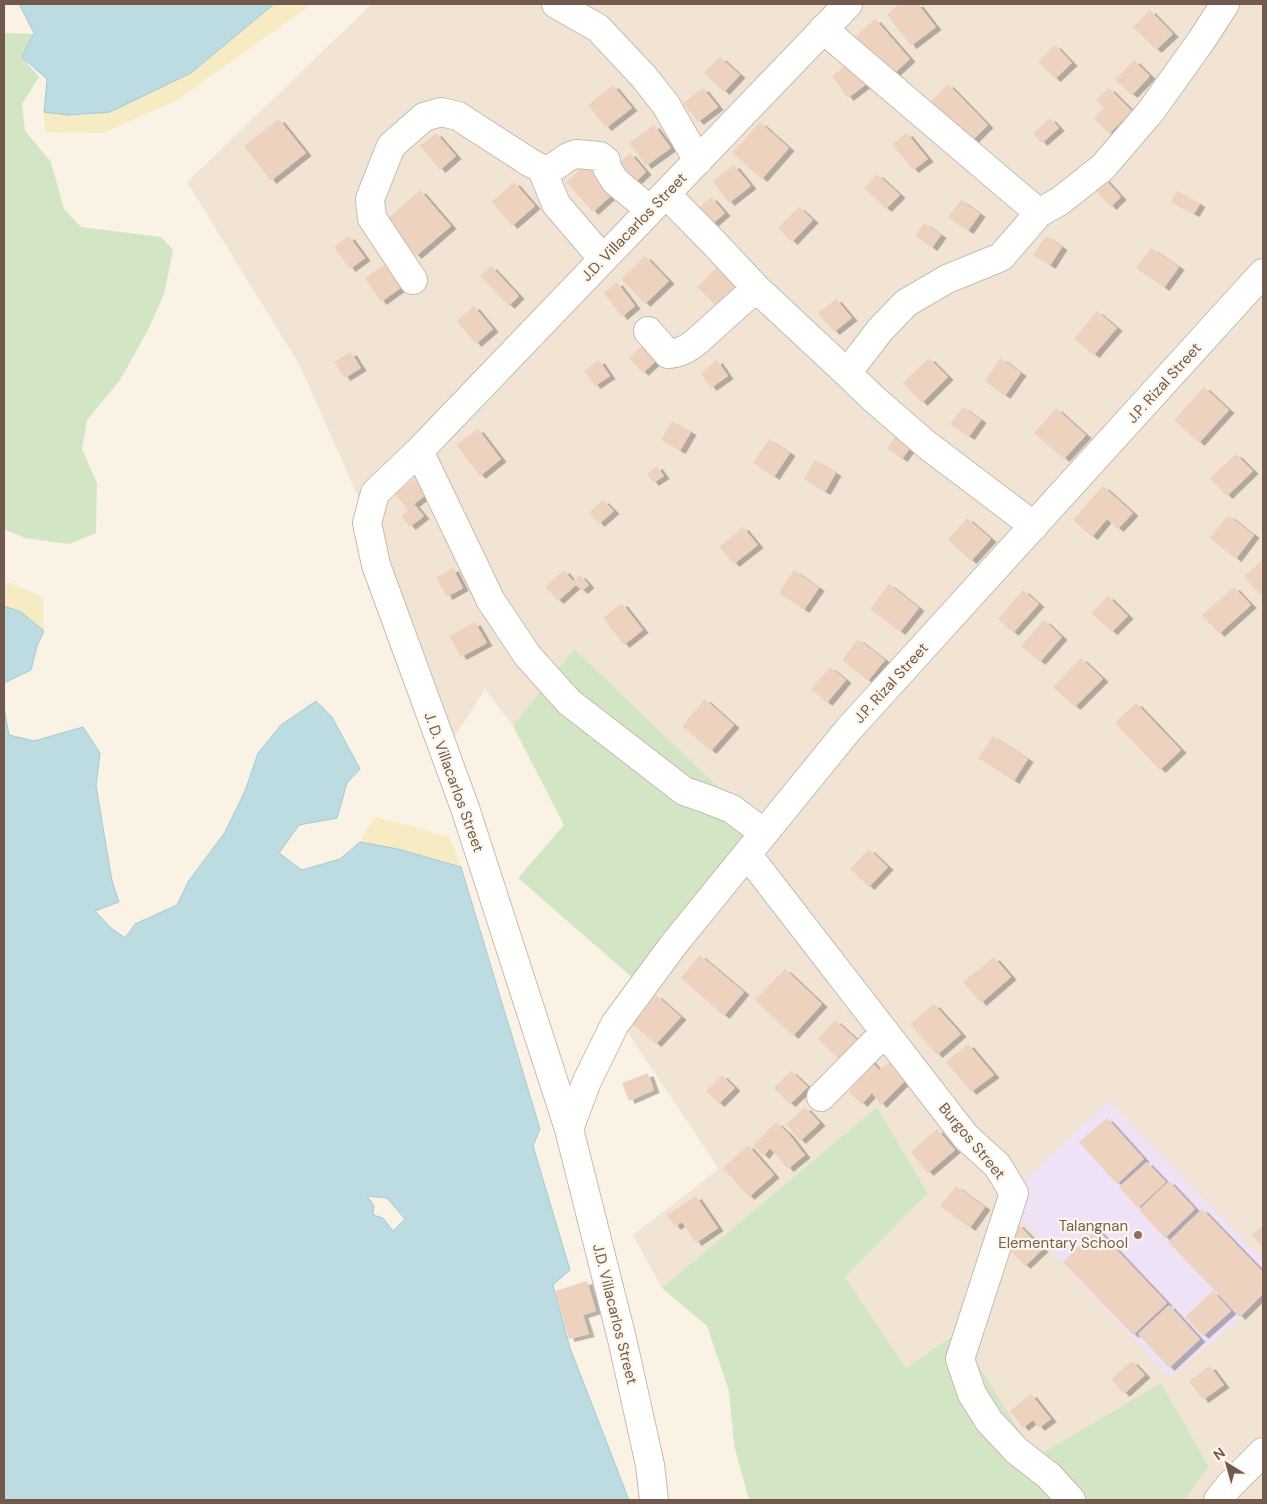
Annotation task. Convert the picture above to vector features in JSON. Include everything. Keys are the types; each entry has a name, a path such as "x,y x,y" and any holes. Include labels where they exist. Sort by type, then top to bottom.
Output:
{"street":[{"path":"556,4 598,28 644,77 666,105 698,161"},
{"name":"J.D. Villacarlos Street","path":"420,451 848,4"},
{"path":"847,372 880,330 906,302 946,278 1001,257 1039,213 1060,201 1103,167 1151,111 1225,4"},
{"path":"823,29 1039,213"},
{"path":"412,280 372,218 370,199 391,146 424,117 441,112 458,116 542,169 552,169 568,157 576,154 600,156 606,161 607,168 615,181 658,202 756,288 876,400 928,445 1034,526"},
{"path":"542,169 556,204 603,259"},
{"name":"J.P. Rizal Street","path":"569,1129 587,1081 615,1024 674,944 848,730 1263,273"},
{"path":"648,331 668,354 678,353 696,342 756,288"},
{"path":"420,451 491,601 528,655 569,702 684,791 732,809 764,833"},
{"name":"J. D. Villacarlos Street","path":"420,451 375,493 367,523 376,565 465,808 569,1129"},
{"name":"Burgos Street","path":"747,854 966,1137 997,1165 1014,1193 960,1359 972,1394 989,1421 1017,1451 1049,1476 1072,1500"},
{"path":"820,1097 885,1032"},
{"name":"J.D. Villacarlos Street","path":"569,1129 622,1339 650,1465 654,1500"},
{"path":"1218,1500 1230,1485 1263,1452"}],"shaded area":[{"path":"372,4 1263,4 1263,1500 1184,1500 1209,1467 1036,1457 957,1332 906,1368 845,1277 928,1193 877,1107 662,1288 633,1235 719,1169 611,1008 634,979 575,649 513,726 485,689 454,738 386,560 299,364 187,182"},
{"name":"Talangnan Elementary School","path":"1109,1101 1263,1260 1263,1299 1169,1377 1014,1211 1025,1180"}],"green space":[{"path":"4,33 33,34 22,57 39,77 22,104 25,131 51,162 64,209 81,227 161,237 173,250 164,294 148,330 120,380 87,420 82,449 97,483 96,533 69,544 25,538 4,529"},
{"path":"574,649 760,827 634,979 518,878 564,825 513,726"},
{"path":"877,1107 928,1193 845,1277 906,1368 958,1332 1036,1457 1161,1383 1209,1467 1184,1500 749,1500 734,1445 729,1391 707,1326 662,1288"}],"sand":[{"path":"274,4 312,4 179,99 103,133 45,132 44,112 68,115 191,73"},
{"path":"8,582 43,597 44,631 21,612 4,606 4,583"},
{"path":"374,817 450,838 461,867 398,849 360,842"}],"water":[{"path":"19,4 274,4 191,73 110,112 68,115 44,112 47,79 22,57 34,33"},
{"path":"4,606 21,612 44,631 37,646 31,670 4,683"},
{"path":"316,701 332,717 360,769 347,783 337,818 299,825 279,853 302,870 340,859 360,842 398,849 461,867 540,1129 533,1146 570,1270 553,1285 570,1348 629,1500 4,1500 4,708 9,735 34,741 83,727 100,753 96,786 112,881 119,902 95,911 111,928 125,938 135,924 177,905 188,882 225,832 245,791 258,753 281,725","holes":["367,1196 387,1198 405,1219 393,1231 383,1218 373,1215 374,1206"]}],"building":[{"path":"900,4 918,4 936,27 911,46 887,14"},
{"path":"1150,10 1173,34 1156,50 1133,27"},
{"path":"875,19 910,59 888,79 853,38"},
{"path":"1055,45 1072,63 1055,79 1038,62"},
{"path":"720,57 740,75 724,92 704,73"},
{"path":"853,60 869,82 848,98 832,76"},
{"path":"1134,60 1150,76 1132,95 1115,80"},
{"path":"948,84 988,125 971,142 931,101"},
{"path":"613,85 632,108 606,128 588,105"},
{"path":"703,88 718,107 698,122 683,103"},
{"path":"1109,88 1132,111 1109,134 1094,118 1104,108 1096,100"},
{"path":"1050,118 1059,128 1042,143 1033,133"},
{"path":"279,119 306,153 271,181 244,146"},
{"path":"760,122 789,148 762,179 732,153"},
{"path":"654,125 671,148 646,166 629,143"},
{"path":"436,133 456,156 440,170 420,146"},
{"path":"907,133 928,159 913,170 892,144"},
{"path":"630,153 646,172 631,186 614,168"},
{"path":"589,162 615,192 593,212 566,182"},
{"path":"734,165 751,186 729,203 713,181"},
{"path":"877,174 900,195 886,209 864,188"},
{"path":"1104,178 1121,197 1111,207 1093,188"},
{"path":"514,182 535,206 512,226 492,202"},
{"path":"420,190 451,226 416,256 385,221"},
{"path":"1177,191 1200,204 1194,214 1171,202"},
{"path":"711,197 725,213 709,227 695,211"},
{"path":"961,200 980,214 968,231 948,217"},
{"path":"799,207 813,220 792,242 778,228"},
{"path":"924,223 941,235 932,248 915,236"},
{"path":"349,236 365,258 350,269 334,247"},
{"path":"1046,236 1062,247 1050,266 1033,255"},
{"path":"1151,248 1179,267 1164,288 1136,268"},
{"path":"645,256 669,281 645,304 621,279"},
{"path":"385,264 402,287 381,302 365,278"},
{"path":"491,266 519,296 509,306 480,276"},
{"path":"718,266 737,285 716,306 697,287"},
{"path":"617,282 635,306 622,317 604,293"},
{"path":"836,299 852,318 834,332 818,313"},
{"path":"474,306 493,329 476,344 457,321"},
{"path":"1097,311 1117,328 1094,355 1074,339"},
{"path":"647,341 661,356 643,373 629,358"},
{"path":"351,352 361,368 345,378 334,362"},
{"path":"929,358 948,377 922,403 903,383"},
{"path":"1001,358 1021,373 1005,396 985,381"},
{"path":"599,360 610,376 595,386 584,371"},
{"path":"717,360 728,376 711,388 701,373"},
{"path":"1204,387 1229,410 1199,443 1174,420"},
{"path":"963,407 981,420 969,437 950,424"},
{"path":"1056,408 1086,435 1064,459 1034,433"},
{"path":"672,421 691,432 680,451 661,440"},
{"path":"902,428 917,439 902,459 887,448"},
{"path":"478,429 501,459 480,476 456,445"},
{"path":"769,439 790,453 774,477 753,463"},
{"path":"1236,454 1253,471 1227,496 1210,478"},
{"path":"815,460 836,473 825,492 804,479"},
{"path":"657,466 664,476 653,483 647,473"},
{"path":"419,475 431,491 414,504 424,516 410,527 401,516 408,510 395,494"},
{"path":"1103,486 1133,513 1118,529 1107,519 1092,537 1073,520"},
{"path":"603,500 614,511 599,524 589,512"},
{"path":"1228,515 1254,535 1236,559 1210,538"},
{"path":"967,518 991,539 971,561 948,540"},
{"path":"743,527 758,545 734,564 719,547"},
{"path":"1263,560 1263,592 1260,595 1244,576"},
{"path":"453,568 463,588 447,597 436,578"},
{"path":"564,570 573,581 580,575 589,585 582,591 576,585 558,601 545,587"},
{"path":"794,570 819,588 804,610 779,593"},
{"path":"889,584 919,608 900,632 870,609"},
{"path":"1234,587 1251,605 1219,634 1202,615"},
{"path":"1023,590 1039,604 1013,633 998,619"},
{"path":"1108,596 1128,616 1112,632 1091,613"},
{"path":"622,603 643,630 624,645 603,618"},
{"path":"1044,620 1062,637 1040,662 1021,646"},
{"path":"475,622 487,643 461,657 449,636"},
{"path":"858,639 885,660 868,681 842,660"},
{"path":"1081,658 1103,679 1075,707 1053,687"},
{"path":"830,667 846,680 827,703 811,689"},
{"path":"705,699 734,725 711,751 682,726"},
{"path":"1136,703 1181,750 1160,770 1115,723"},
{"path":"993,736 1028,759 1014,781 978,758"},
{"path":"869,849 888,867 869,887 850,869"},
{"path":"700,955 744,992 724,1016 681,978"},
{"path":"994,957 1011,977 981,1003 963,982"},
{"path":"785,969 822,1004 793,1036 755,1000"},
{"path":"656,995 681,1017 656,1044 631,1023"},
{"path":"934,1004 961,1034 937,1055 910,1024"},
{"path":"835,1020 859,1042 841,1061 818,1039"},
{"path":"968,1044 994,1075 971,1092 946,1062"},
{"path":"869,1058 879,1070 892,1061 907,1079 881,1105 872,1093 862,1104 849,1092 858,1081 851,1074"},
{"path":"791,1071 808,1087 790,1104 774,1088"},
{"path":"648,1073 654,1090 629,1101 622,1083"},
{"path":"722,1075 735,1088 719,1104 706,1091"},
{"path":"805,1107 820,1123 800,1141 786,1124"},
{"path":"1107,1118 1144,1159 1117,1184 1079,1142"},
{"path":"776,1122 788,1133 805,1155 788,1169 770,1148 764,1156 753,1146"},
{"path":"937,1129 955,1150 928,1173 911,1152"},
{"path":"748,1145 774,1175 749,1197 723,1168"},
{"path":"1147,1162 1166,1182 1138,1208 1119,1187"},
{"path":"1169,1181 1195,1209 1165,1238 1139,1210"},
{"path":"956,1186 985,1207 970,1228 940,1206"},
{"path":"696,1196 718,1228 696,1243 682,1222 675,1227 667,1215"},
{"path":"1202,1209 1263,1272 1263,1294 1240,1317 1168,1242"},
{"path":"1018,1224 1043,1249 1025,1266 1001,1240"},
{"path":"1263,1226 1263,1248 1252,1235"},
{"path":"1097,1229 1167,1303 1133,1335 1063,1262"},
{"path":"587,1281 596,1311 583,1315 589,1334 569,1339 555,1291"},
{"path":"1213,1291 1231,1311 1203,1336 1185,1317"},
{"path":"1169,1305 1200,1339 1169,1368 1138,1334"},
{"path":"1132,1361 1145,1375 1124,1394 1111,1379"},
{"path":"1210,1366 1224,1385 1203,1400 1189,1381"},
{"path":"1031,1394 1051,1419 1039,1428 1033,1420 1023,1428 1010,1411"}],"place":[{"name":"Talangnan Elementary School","path":"1138,1235"}]}
